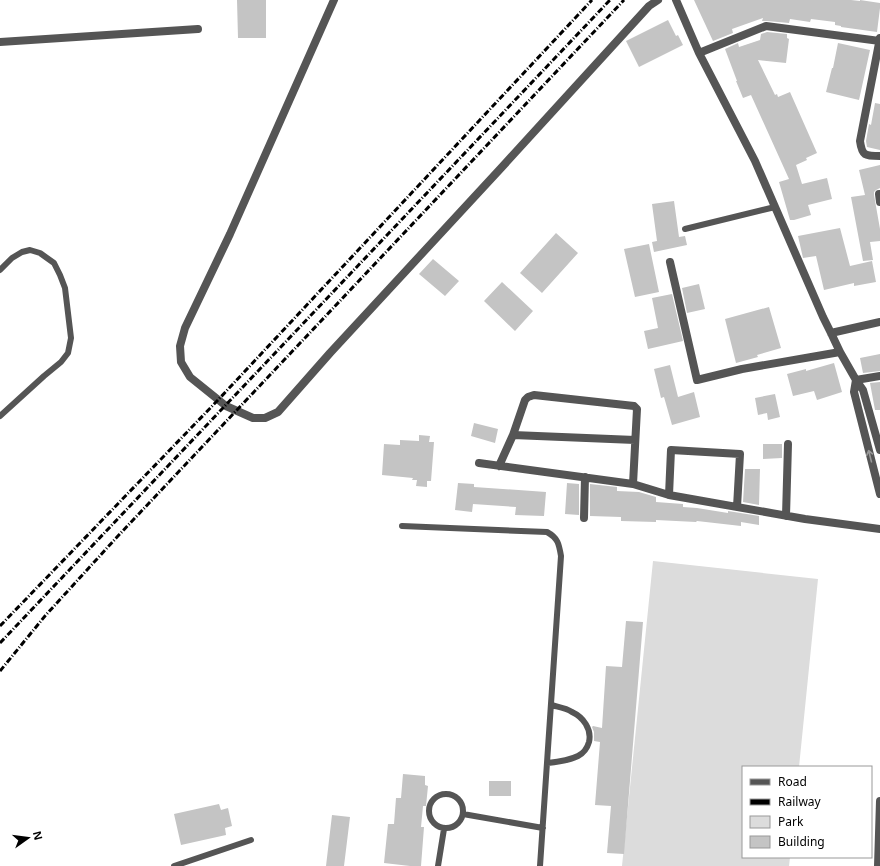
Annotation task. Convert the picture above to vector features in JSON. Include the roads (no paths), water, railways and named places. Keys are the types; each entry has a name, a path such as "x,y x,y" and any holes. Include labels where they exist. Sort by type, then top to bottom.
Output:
{"street":[{"path":"334,0 230,234 185,328 180,346 181,362 190,377 226,406 253,418 265,418 278,412 330,352 507,162 649,6 658,0"},
{"path":"676,0 699,53 755,161 822,317 856,380 864,390 880,450"},
{"path":"699,53 766,26 880,40 860,141 861,149 864,154 869,156 880,156"},
{"path":"0,42 198,29"},
{"path":"880,194 880,202"},
{"path":"670,262 697,380 742,369 840,352"},
{"path":"831,333 880,322"},
{"path":"856,380 880,376"},
{"path":"856,380 854,392 880,494"},
{"path":"499,466 513,435 525,400 528,397 534,395 634,406 637,409 633,484"},
{"path":"513,435 635,440"},
{"path":"786,516 788,444"},
{"path":"669,495 671,450 740,454 737,507"},
{"path":"479,463 633,484 669,495 786,516 880,529"},
{"path":"584,518 585,477"},
{"path":"878,866 880,801"}],"lane":[{"path":"685,229 775,208"},
{"path":"0,270 12,258 22,252 30,250 40,253 54,263 64,288 71,338 68,353 61,362 0,416"},
{"path":"402,526 547,532 553,536 559,545 561,556 540,866"},
{"path":"547,763 567,760 579,756 587,749 590,738 588,728 583,719 572,711 551,705"},
{"path":"443,794 449,794 454,796 462,803 463,814 462,819 458,824 454,827 444,829 434,824 429,814 429,809 434,799 443,794"},
{"path":"463,814 542,828"},
{"path":"438,866 444,829"},
{"path":"174,866 251,840"}],"railway":[{"path":"0,626 218,400 592,0"},
{"path":"0,643 610,0"},
{"path":"0,671 45,616 117,537 624,0"}]}
